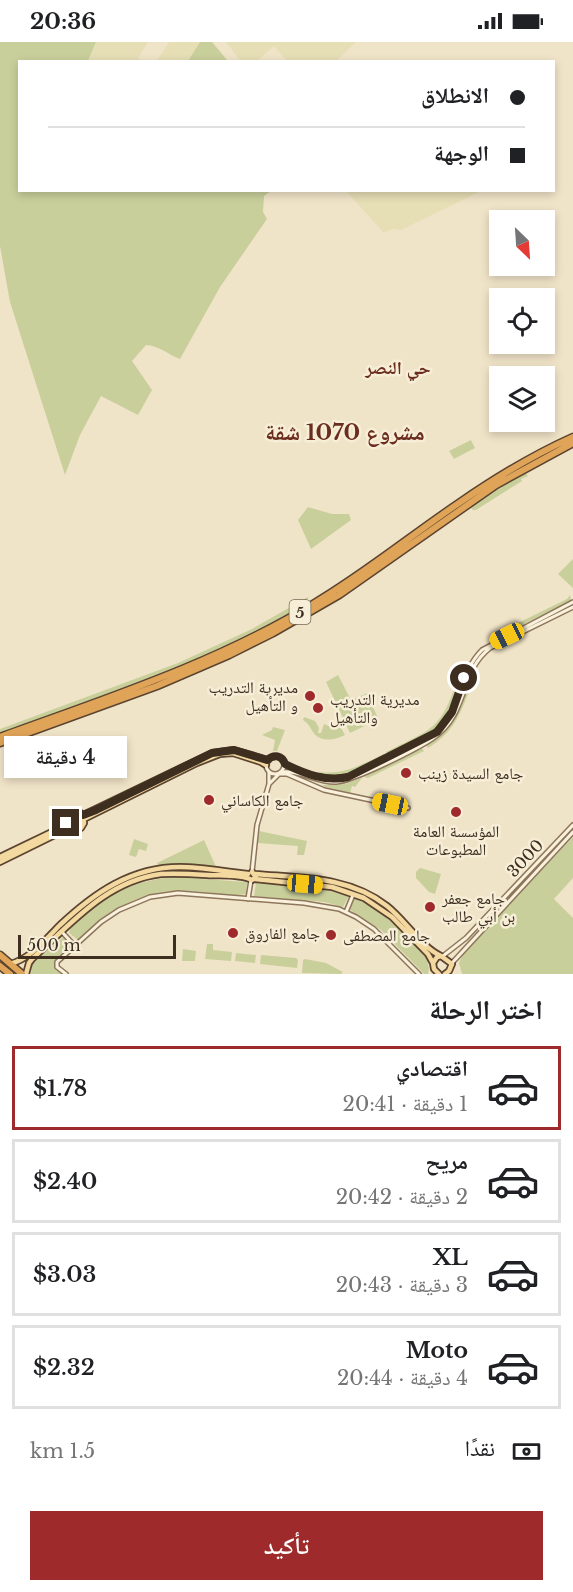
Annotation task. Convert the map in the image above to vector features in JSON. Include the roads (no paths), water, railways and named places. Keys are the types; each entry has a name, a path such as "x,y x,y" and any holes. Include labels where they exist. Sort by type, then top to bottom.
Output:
{"highway":[{"name":"5","path":"0,738 166,676 271,629 370,568 442,514 493,480 573,437"},
{"name":"5","path":"0,743 157,686 273,633 339,595 496,485 573,443"},
{"path":"0,956 24,974"},
{"path":"0,966 10,974"}],"main road":[{"path":"84,817 220,754 233,753 267,763"},
{"path":"0,857 60,828 74,812 84,817"},
{"path":"0,862 65,830 75,830 83,826 84,817"},
{"path":"67,818 68,826 75,830"},
{"path":"10,964 26,958 81,905 120,880 154,869 181,867 323,885 354,893 375,904 392,917 428,954 439,974"},
{"path":"252,876 325,880 356,888 388,906 431,950 452,964 457,974"},
{"path":"24,974 32,959 99,895"},
{"path":"431,974 435,958 442,956"},
{"path":"445,974 450,971 452,964"}],"street":[{"path":"269,772 274,775 290,771 328,782 349,780 432,739 455,714 470,673 480,657 508,637 573,602"},
{"path":"508,637 573,607"},
{"path":"248,899 258,818 269,784 267,763 273,756 278,756 285,764 316,777 329,779 364,772"},
{"path":"269,784 281,773 285,764"},
{"path":"281,773 324,790 408,808"},
{"name":"3000","path":"442,956 466,938 573,825"},
{"name":"3000","path":"452,964 573,832"},
{"path":"66,974 56,964 111,914 150,897 178,893 321,905 346,912 378,932 419,974"},
{"path":"346,912 354,893"},
{"path":"62,932 75,945"}],"place":[{"name":"مديرية التدريب و التأهيل","path":"310,696"},
{"name":"مديرية التدريب والتأهيل","path":"318,708"},
{"name":"جامع السيدة زينب","path":"406,773"},
{"name":"جامع الكاساني","path":"209,800"},
{"name":"المؤسسة العامة المطبوعات","path":"456,812"},
{"name":"جامع جعفر بن أبي طالب","path":"430,907"},
{"name":"جامع الفاروق","path":"233,933"},
{"name":"جامع المصطفى","path":"331,935"}],"district":[{"name":"حي النصر","path":"398,368"},
{"name":"مشروع 1070 شقة","path":"345,432"}]}
